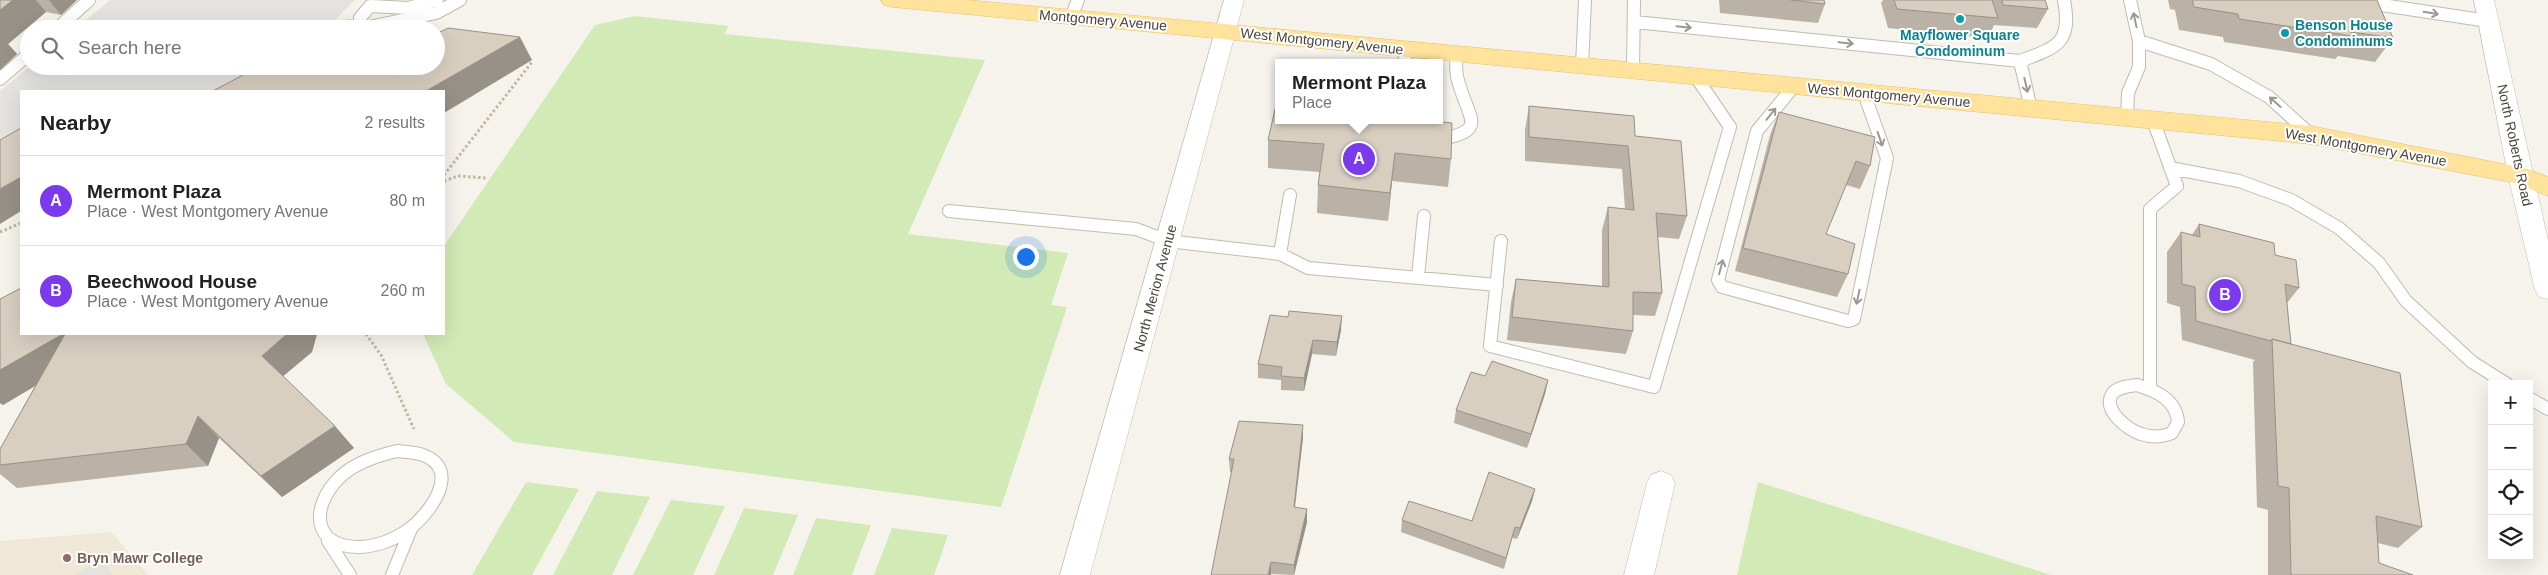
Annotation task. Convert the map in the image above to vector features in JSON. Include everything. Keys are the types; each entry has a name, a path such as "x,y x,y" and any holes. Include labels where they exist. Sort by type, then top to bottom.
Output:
{"main road":[{"name":"Montgomery Avenue","path":"892,0 1074,9 1225,32"},
{"name":"West Montgomery Avenue","path":"1225,32 1406,56 1457,53 2310,135 2520,176 2548,187"}],"street":[{"name":"North Merion Avenue","path":"1075,575 1234,0"},
{"name":"North Roberts Road","path":"2486,11 2520,176 2548,288"},
{"path":"1640,575 1661,483"}],"lane":[{"path":"67,20 90,0"},
{"path":"360,20 370,6 408,8 437,0"},
{"path":"412,20 443,11 460,0"},
{"path":"1582,66 1585,0"},
{"path":"1633,71 1636,22 1634,0"},
{"path":"2127,118 2128,93 2139,68 2139,41 2130,0"},
{"path":"2349,0 2486,11"},
{"path":"1636,22 2020,61 2045,52 2061,39 2068,22 2064,1"},
{"path":"2139,41 2211,64 2269,97 2310,135"},
{"path":"1416,124 1434,141 1454,138 1471,126 1474,117 1456,73 1457,53"},
{"path":"2020,61 2031,109"},
{"path":"0,79 20,62"},
{"path":"1501,241 1490,346 1654,387 1730,127 1696,77"},
{"path":"1794,86 1757,131 1718,280 1722,287 1848,321 1854,319 1887,158 1864,93"},
{"path":"2150,389 2150,209 2177,186 2153,120"},
{"path":"2170,168 2239,181 2291,200 2339,228 2379,262 2406,301 2472,362 2501,380"},
{"path":"1280,254 1290,195"},
{"path":"949,211 1136,228 1168,241 1280,254 1308,268 1497,285"},
{"path":"1418,277 1424,216"},
{"path":"2124,386 2150,389 2163,396 2175,410 2179,425 2174,433 2164,437 2138,434 2125,426 2116,417 2110,406 2110,397 2115,390 2124,386"},
{"path":"2533,400 2548,409"},
{"path":"327,539 339,546 355,548 374,546 393,540 411,529 427,515 438,498 443,482 440,468 430,457 416,451 396,451 376,456 356,465 338,478 325,495 319,511 319,526 327,539 350,575"},
{"path":"392,575 411,529"}],"path":[{"path":"445,174 532,62"},
{"path":"445,181 458,176 486,178"},
{"path":"0,232 20,223"},
{"path":"367,335 377,344 404,415 414,430"}],"shaded area":[{"path":"110,0 355,0 335,20 86,20"},
{"path":"20,74 267,75 245,90 20,90 20,143 0,143 0,91"},
{"name":"Bryn Mawr College","path":"111,532 148,575 0,575 0,541"},
{"path":"103,559 112,575 75,575"}],"green space":[{"path":"635,16 729,26 724,34 985,60 908,234 1068,253 1051,305 1067,307 1001,507 514,442 446,384 423,335 445,335 445,245 595,25"},
{"path":"526,482 579,489 532,575 472,575"},
{"path":"1758,482 2051,575 1737,575"},
{"path":"597,491 650,497 612,575 553,575"},
{"path":"671,500 725,506 693,575 633,575"},
{"path":"744,508 798,515 773,575 714,575"},
{"path":"816,518 871,525 852,575 793,575"},
{"path":"892,528 948,535 934,575 874,575"}],"building":[{"path":"0,0 13,0 0,10"},
{"path":"1791,0 1824,0 1825,4"},
{"path":"1894,0 1992,0 1998,18 1897,9"},
{"path":"2002,0 2045,0 2048,9 2003,5"},
{"path":"2192,0 2377,0 2393,38 2351,32 2352,36 2239,19 2238,14 2194,7"},
{"path":"448,28 520,37 428,90 215,90 243,75 445,75 445,30"},
{"path":"1529,106 1634,116 1635,136 1681,141 1687,216 1656,213 1662,293 1633,292 1633,331 1512,317 1516,279 1609,287 1608,207 1634,210 1628,146 1529,137"},
{"path":"1275,109 1275,124 1452,123 1451,159 1395,153 1390,193 1318,185 1324,144 1268,140"},
{"path":"1779,112 1875,137 1870,166 1856,161 1826,234 1855,244 1848,274 1743,248"},
{"path":"20,129 20,178 0,189 0,140"},
{"path":"2199,224 2274,243 2275,255 2296,260 2299,288 2285,284 2291,344 2272,339 2271,341 2196,321 2195,287 2182,284 2181,232 2200,237"},
{"path":"20,289 20,335 61,335 0,370 0,299"},
{"path":"1289,311 1342,316 1337,342 1313,340 1304,378 1281,376 1282,367 1258,364 1270,315 1288,317"},
{"path":"64,335 286,335 262,356 335,426 261,476 198,416 186,444 0,465 0,449"},
{"path":"2272,339 2400,373 2422,527 2376,516 2379,563 2413,575 2291,575 2289,488 2278,486"},
{"path":"1492,361 1548,380 1531,434 1456,410 1471,372 1485,376"},
{"path":"1239,421 1303,425 1294,507 1307,509 1294,565 1271,562 1268,575 1211,575 1234,459 1229,459"},
{"path":"1489,472 1535,489 1520,528 1515,527 1506,558 1402,520 1409,501 1472,521"}],"place":[{"name":"Mayflower Square Condominum","path":"1960,19"},
{"name":"Benson House Condominums","path":"2285,33"},
{"name":"Mermont Plaza","path":"1359,159"},
{"name":"Beechwood House","path":"2225,295"},
{"name":"Bryn Mawr College","path":"67,558"}]}
